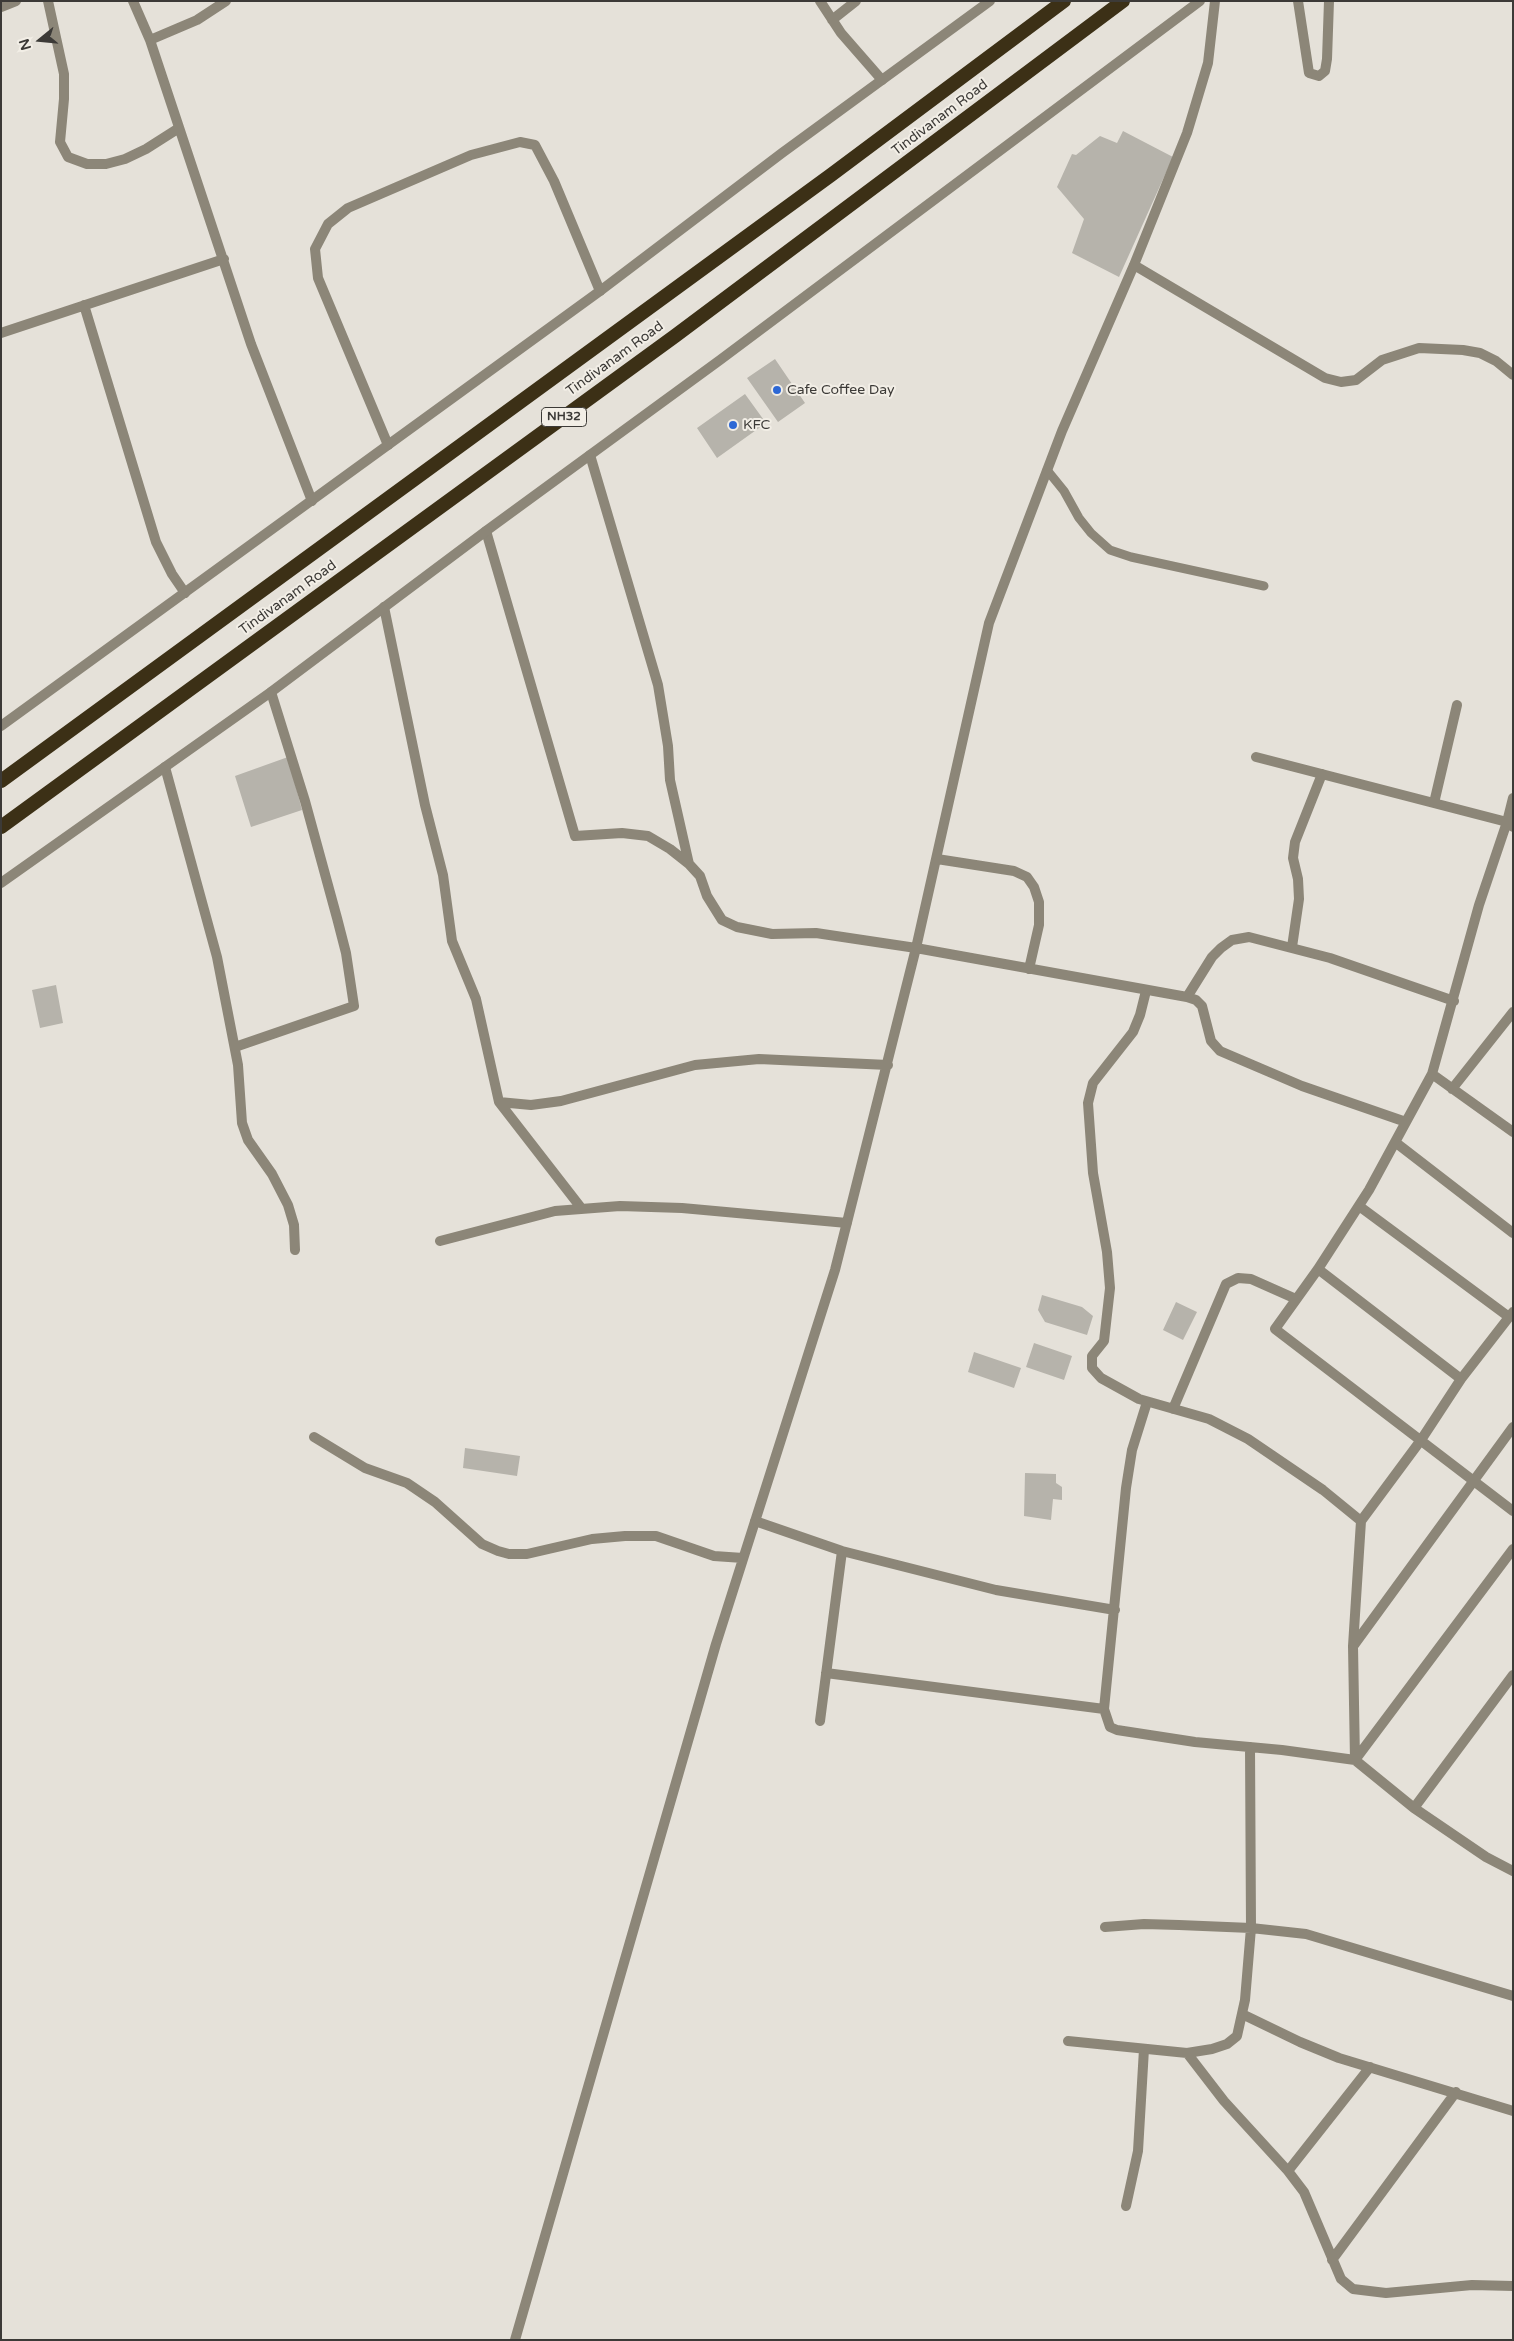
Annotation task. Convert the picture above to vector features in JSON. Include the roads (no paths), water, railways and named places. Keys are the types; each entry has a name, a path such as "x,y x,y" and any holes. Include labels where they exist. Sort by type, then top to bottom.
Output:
{"highway":[{"name":"NH32","path":"1,781 783,210 1064,1"},
{"name":"Tindivanam Road","path":"1,827 675,336 1124,1"}],"street":[{"path":"1,7 16,1"},
{"path":"48,1 64,74 60,142 68,157 87,164 106,164 125,159 146,149 179,128"},
{"path":"133,1 150,40 251,344 312,501"},
{"path":"150,40 197,20 226,1"},
{"path":"820,1 832,20 882,80"},
{"path":"832,20 856,1"},
{"path":"1,726 600,291 990,1"},
{"path":"1,883 271,692 486,530 720,360 1200,1"},
{"path":"515,2340 716,1644 835,1270 916,948 989,624 1047,470 1134,266 1187,133 1208,63 1216,1"},
{"path":"1298,1 1309,72 1319,76 1325,71 1328,59 1329,1"},
{"path":"388,445 318,278 315,249 328,224 348,208 470,155 520,142 535,145 554,181 600,291"},
{"path":"1,333 224,259"},
{"path":"1134,266 1325,378 1341,382 1356,380 1382,360 1419,348 1463,350 1480,353 1496,361 1513,375"},
{"path":"84,305 156,542 172,574 185,593"},
{"path":"590,455 658,685 668,746 670,780 689,864"},
{"path":"486,530 575,836 622,833 648,836 670,849 689,864 700,876 707,896 722,920 736,928 772,934 816,933 916,948 1196,1000 1202,1006 1211,1041 1220,1051 1302,1086 1406,1122"},
{"path":"384,607 417,768 443,875 452,941 476,1000 499,1102 582,1209"},
{"path":"234,1046 354,1006 346,953 337,918 282,720 271,692"},
{"path":"1434,803 1457,705"},
{"path":"1256,757 1510,824"},
{"path":"165,767 217,956 234,1046 242,1123 248,1140 272,1174 288,1205 294,1225 296,1250"},
{"path":"1292,947 1299,899 1298,879 1293,858 1295,842 1322,774"},
{"path":"1513,798 1510,824 1479,906 1454,1001 1432,1074 1359,1206 1318,1269 1275,1329 1421,1440 1472,1482 1513,1511"},
{"path":"937,859 1014,871 1027,877 1034,887 1039,902 1039,925 1029,969"},
{"path":"1187,997 1212,957 1232,940 1257,938 1330,958 1454,1001"},
{"path":"1146,991 1140,1015 1133,1032 1093,1083 1088,1103 1093,1173 1108,1252 1110,1288 1104,1341 1092,1356 1092,1368 1101,1378 1117,1388 1147,1402 1209,1419 1248,1439 1323,1490 1361,1521"},
{"path":"1452,1089 1513,1012"},
{"path":"499,1102 531,1105 561,1101 695,1065 759,1059 888,1064"},
{"path":"1432,1074 1513,1132"},
{"path":"1395,1142 1513,1233"},
{"path":"440,1241 555,1211 620,1206 682,1208 847,1223"},
{"path":"1355,1760 1353,1646 1361,1521 1421,1440 1461,1379 1511,1314 1359,1206"},
{"path":"1318,1269 1461,1379"},
{"path":"1173,1409 1226,1284 1238,1278 1251,1279 1296,1300"},
{"path":"1147,1402 1132,1450 1128,1471 1104,1710 1110,1727 1129,1734 1355,1760 1414,1808 1486,1857 1513,1870"},
{"path":"1353,1646 1513,1427"},
{"path":"314,1437 365,1468 407,1483 434,1502 482,1544 498,1551 509,1554 526,1554 592,1539 656,1536 714,1556 743,1558"},
{"path":"755,1521 842,1551 996,1590 1115,1610"},
{"path":"1355,1760 1513,1549"},
{"path":"820,1721 842,1551"},
{"path":"826,1673 1104,1710"},
{"path":"1414,1808 1513,1675"},
{"path":"1068,2041 1187,2053 1212,2050 1226,2044 1237,2036 1242,2014 1250,1928 1250,1747"},
{"path":"1105,1926 1144,1924 1250,1928 1306,1934 1513,1996"},
{"path":"1242,2014 1300,2042 1370,2067 1513,2111"},
{"path":"1126,2206 1138,2151 1144,2049"},
{"path":"1187,2053 1224,2102 1288,2171 1304,2192 1341,2279 1353,2290 1386,2293 1472,2284 1513,2286"},
{"path":"1288,2171 1370,2067"},
{"path":"1332,2260 1456,2092"}],"lane":[{"path":"1047,470 1064,491 1079,518 1091,533 1110,550 1131,557 1264,586"}],"place":[{"name":"Cafe Coffee Day","path":"777,390"},
{"name":"KFC","path":"733,425"}]}
